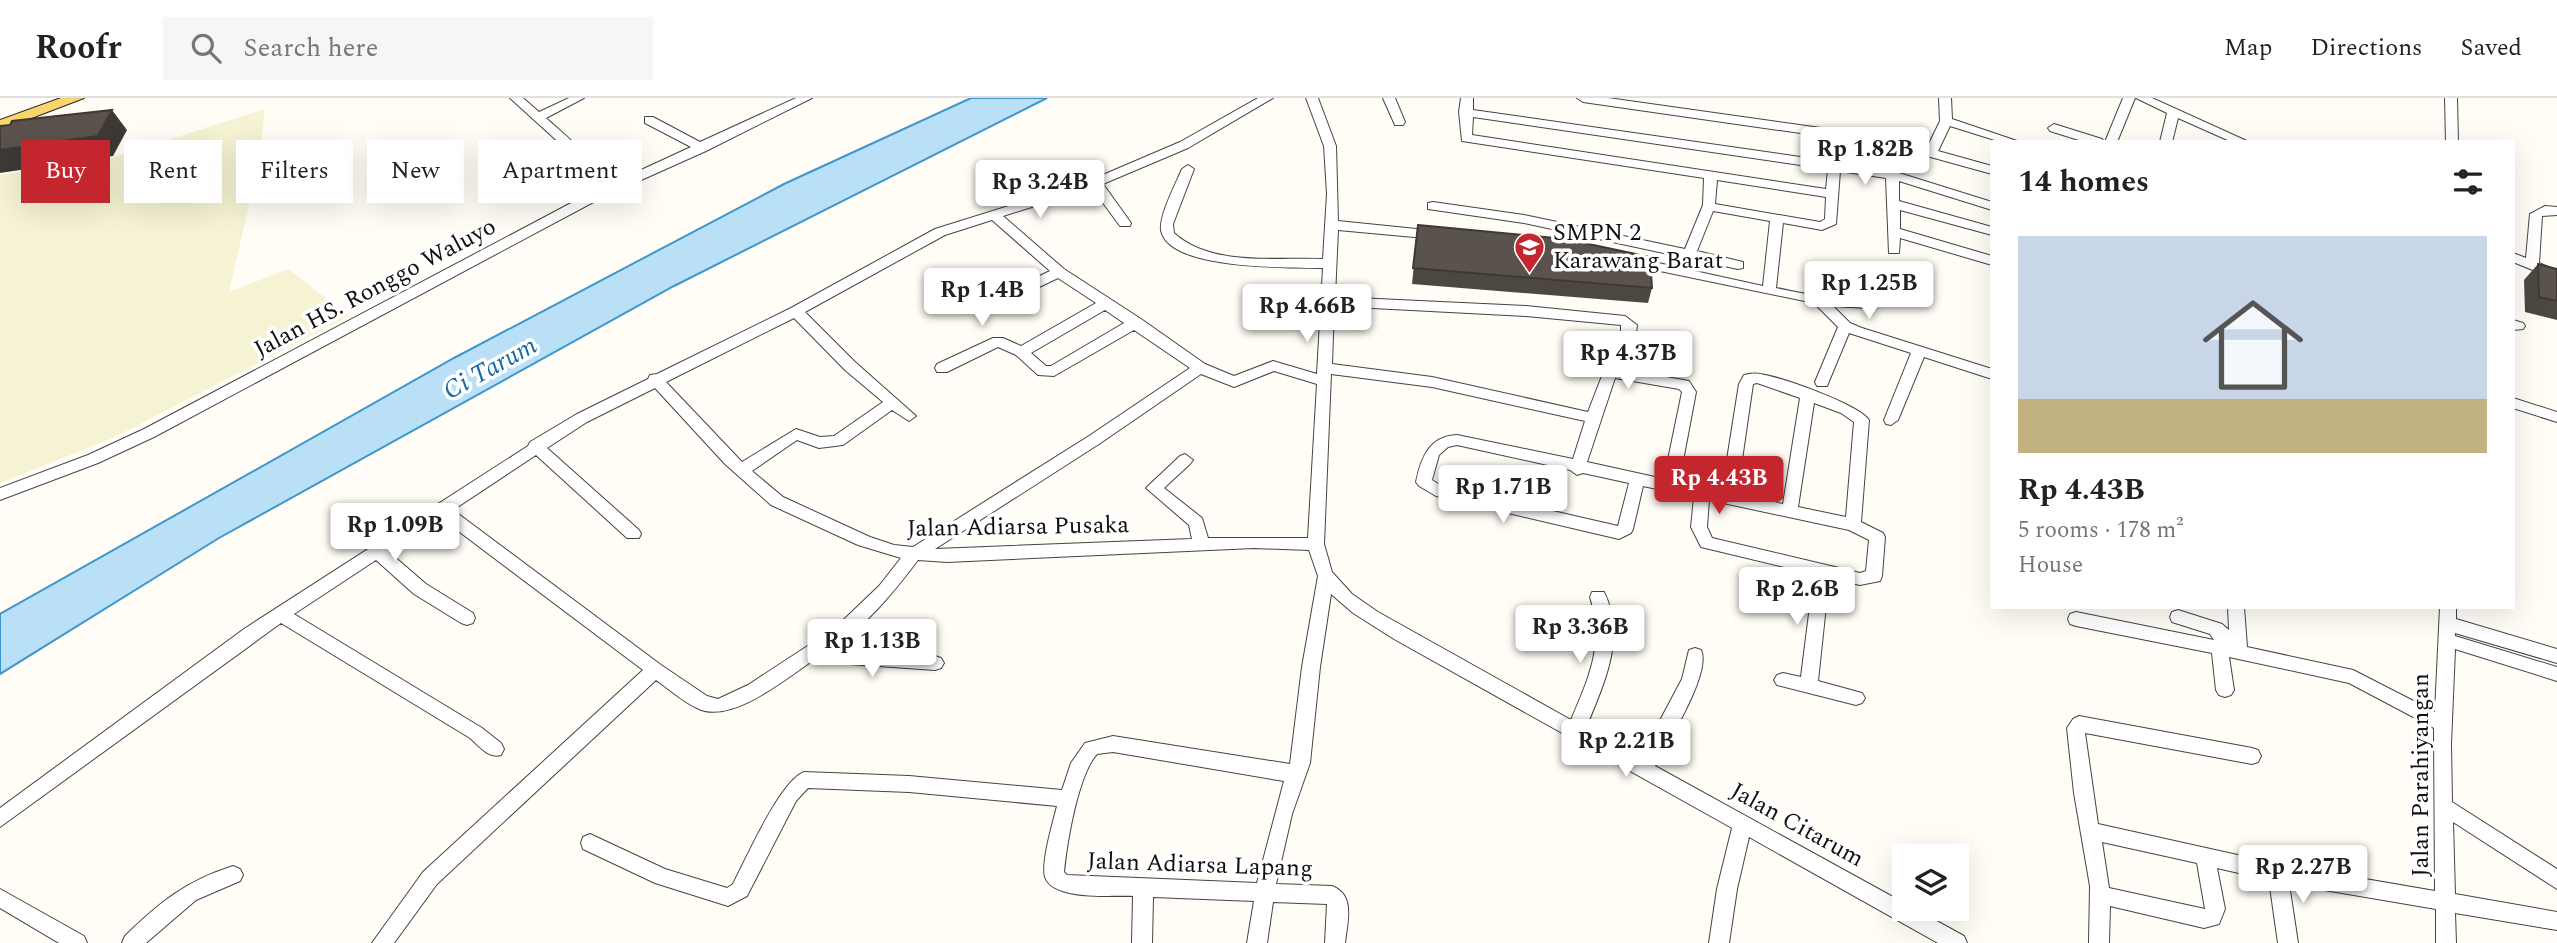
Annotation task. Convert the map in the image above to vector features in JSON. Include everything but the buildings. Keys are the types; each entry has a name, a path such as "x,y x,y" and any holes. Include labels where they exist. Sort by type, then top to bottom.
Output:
{"main road":[{"path":"0,116 48,98"},
{"path":"0,125 76,98"}],"street":[{"path":"516,98 563,140"},
{"path":"538,117 578,98"},
{"name":"Jalan HS. Ronggo Waluyo","path":"642,175 806,98"},
{"path":"0,819 280,614 378,552 535,446 655,379 796,311 940,232 1095,183 1184,145 1268,98"},
{"path":"1257,943 1278,824 1301,763 1311,667 1325,578 1317,561 1316,544 1332,225 1330,146 1312,98"},
{"path":"1389,98 1399,122"},
{"path":"1467,98 1466,143 1641,163 1833,194"},
{"path":"1583,98 1748,155 1893,175 1990,205"},
{"path":"1932,151 1946,121 1945,98"},
{"path":"2112,140 2129,98"},
{"path":"2142,98 2218,137"},
{"path":"2451,98 2452,140"},
{"path":"1465,112 1647,118 1834,134 1932,151 1990,169"},
{"path":"2166,140 2173,112"},
{"path":"1641,163 1647,118"},
{"path":"649,120 702,148"},
{"path":"1946,121 2008,140"},
{"path":"2054,128 2092,140"},
{"path":"1709,205 1828,225 1833,194 1834,134"},
{"path":"1892,142 1895,250"},
{"path":"1747,181 1748,155"},
{"path":"1188,169 1167,224 1168,234 1183,250 1210,258 1330,264"},
{"path":"1689,254 1709,205 1711,176"},
{"path":"1095,183 1125,223"},
{"name":"Jalan HS. Ronggo Waluyo","path":"0,494 93,459 149,433 582,203"},
{"path":"1894,204 1990,230"},
{"path":"1433,206 1524,219 1738,265"},
{"path":"2532,265 2536,214 2557,211"},
{"path":"995,216 1059,272 1200,368 1234,382 1273,366 1323,375 1443,384 1593,418"},
{"path":"1769,290 1777,218"},
{"path":"1332,225 1456,236"},
{"path":"1895,232 1990,260"},
{"path":"1614,258 1819,300 1880,302 1890,286 1919,292"},
{"path":"2515,258 2557,276"},
{"path":"1028,287 1059,272"},
{"path":"1819,300 1846,326 1990,373"},
{"path":"1328,301 1526,311 1625,321 1630,325 1629,343"},
{"path":"1021,352 1107,303"},
{"path":"796,311 850,366 909,416"},
{"path":"942,368 998,341 1021,352 1042,371 1054,371 1136,323"},
{"path":"1822,382 1846,326"},
{"path":"1891,420 1919,352"},
{"path":"441,509 655,670 703,703 718,706 732,702 817,650 863,615 912,555 1094,440 1200,368"},
{"path":"1577,468 1610,372 1684,385 1689,391 1670,487"},
{"path":"1729,499 1749,379 1758,378 1846,409 1862,419 1853,525"},
{"name":"Jalan Adiarsa Pusaka","path":"655,379 758,486 787,506 864,541 912,555 947,556 1254,542 1316,544"},
{"path":"1790,511 1808,395"},
{"path":"742,470 796,435 807,436 819,443 838,441 893,402"},
{"path":"2515,403 2557,417"},
{"path":"1637,480 1625,529 1619,533 1436,491 1427,487 1424,482 1434,451 1441,441 1447,439 1853,525 1877,537 1874,576 1860,579 1822,572 1707,543 1700,537 1699,528 1702,494"},
{"path":"535,446 632,534"},
{"path":"1185,460 1154,488 1196,522 1202,545"},
{"path":"378,552 420,589 467,618"},
{"path":"1809,687 1822,572"},
{"name":"Jalan Citarum","path":"1325,578 1350,602 1401,634 1645,767 1742,825 1957,943"},
{"path":"1576,730 1606,649 1606,615 1598,597"},
{"path":"2236,609 2239,652"},
{"path":"280,614 476,733 495,749"},
{"path":"2178,617 2220,631 2224,636 2220,650 2225,690"},
{"path":"2076,619 2353,677 2442,724"},
{"path":"2447,624 2557,656"},
{"path":"2447,624 2557,674"},
{"name":"Jalan Parahiyangan","path":"2446,943 2442,724 2447,624"},
{"path":"817,650 836,656 935,663"},
{"path":"1645,767 1691,680 1695,655"},
{"path":"382,943 430,878 655,670"},
{"path":"1783,680 1856,698"},
{"path":"2099,943 2102,895 2083,792 2076,728 2079,724 2252,756"},
{"name":"Jalan Adiarsa Lapang","path":"1296,771 1285,773 1112,744 1091,748 1082,758 1054,874 1063,884 1143,890 1332,895 1339,902 1335,943"},
{"path":"590,843 662,877 728,897 740,890 790,795 804,779 909,784 1070,799"},
{"path":"2445,807 2557,880"},
{"path":"1719,943 1727,889 1742,825"},
{"path":"2092,831 2278,873 2557,920"},
{"path":"2102,895 2204,919 2212,916 2215,909 2206,858"},
{"path":"2278,873 2288,943"},
{"path":"132,943 178,898 202,884 233,875"},
{"path":"1142,943 1143,890"},
{"path":"0,898 77,943"}],"shaded area":[{"path":"265,109 261,140 236,140 236,203 249,203 229,292 288,269 349,316 113,438 0,483 0,175 21,172 21,203 110,203 110,158 124,154 124,203 222,203 222,140 168,140"}],"water":[{"name":"Ci Tarum","path":"971,98 1047,98 674,286 219,538 0,674 0,614 454,358 784,184"}],"place":[{"name":"SMPN 2 Karawang Barat","path":"1530,274"}]}
